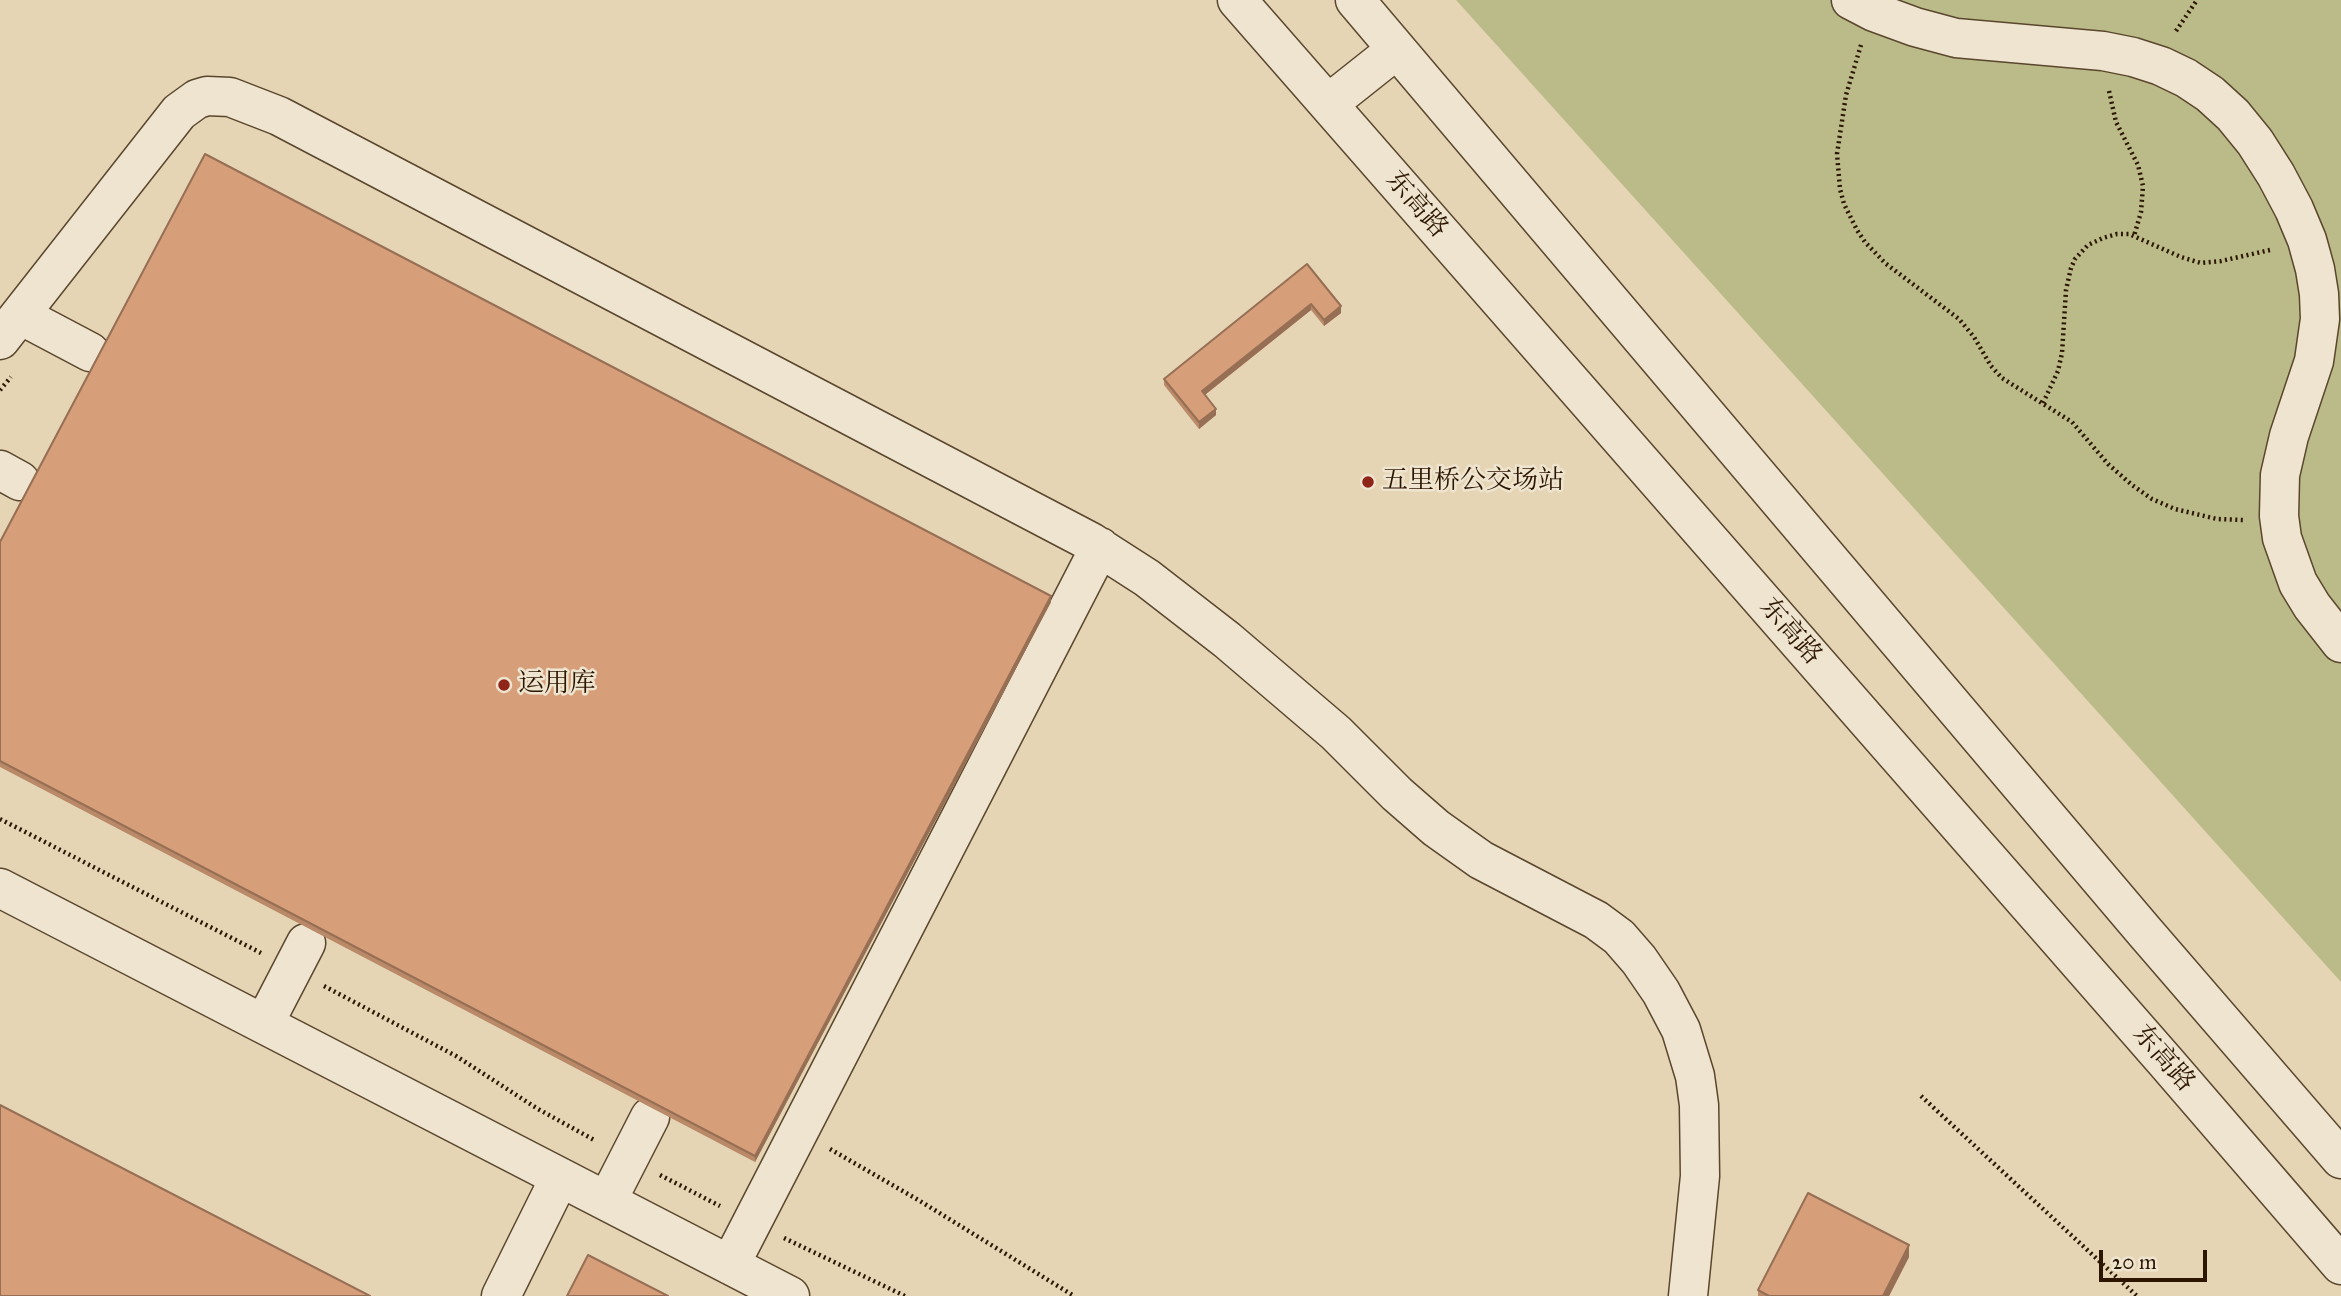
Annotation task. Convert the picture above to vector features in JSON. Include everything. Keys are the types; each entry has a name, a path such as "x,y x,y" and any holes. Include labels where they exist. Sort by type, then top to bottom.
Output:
{"street":[{"name":"东高路","path":"1237,0 2341,1265"},
{"path":"1354,0 2125,910 2341,1159"},
{"path":"1862,6 1915,27 1956,38 2103,51 2161,66 2210,94 2233,115 2255,142 2276,174 2307,240 2315,269 2320,318 2314,361 2284,456 2278,496 2279,516 2285,549 2298,583 2341,643"},
{"path":"1328,104 1396,50"},
{"path":"90,352 10,328 179,112 197,99 207,96 230,97 261,107 292,123 1100,547 1175,598 1243,653 1336,733 1397,794 1436,828 1480,860 1590,916 1619,937 1639,960 1661,992 1681,1030 1692,1064 1699,1105 1700,1176 1688,1296"},
{"path":"730,1265 1100,547"},
{"path":"0,888 790,1296"},
{"path":"264,1024 300,956"},
{"path":"607,1201 650,1117"},
{"path":"501,1296 560,1177"}],"path":[{"path":"1862,6 1837,154 1839,180 1850,218 1865,242 1885,263 1944,305 1959,319 1974,337 1990,366 2002,378 2076,426 2101,457 2123,478 2163,505 2217,519 2241,520 2279,516"},
{"path":"2103,51 2116,122 2138,165 2143,186 2141,212 2134,236"},
{"path":"2043,403 2062,353 2066,290 2076,259 2088,245 2117,234 2134,236 2181,257 2202,262 2246,257 2307,240"},
{"path":"0,819 300,956 538,1109 752,1223 905,1296"},
{"path":"1921,1096 2137,1296"},
{"path":"799,1132 919,1201 1074,1296"}],"green space":[{"path":"1456,0 2341,0 2341,982"}],"building":[{"name":"运用库","path":"205,154 1051,596 755,1156 0,761 0,542"},
{"path":"1307,264 1341,306 1324,320 1311,304 1202,391 1216,409 1199,422 1164,379"},
{"path":"0,1105 370,1296 0,1296"},
{"path":"1808,1193 1909,1245 1883,1296 1769,1296 1758,1290"},
{"path":"588,1255 668,1296 567,1296"}],"place":[{"name":"五里桥公交场站","path":"1368,482"},
{"name":"运用库","path":"504,685"}]}
